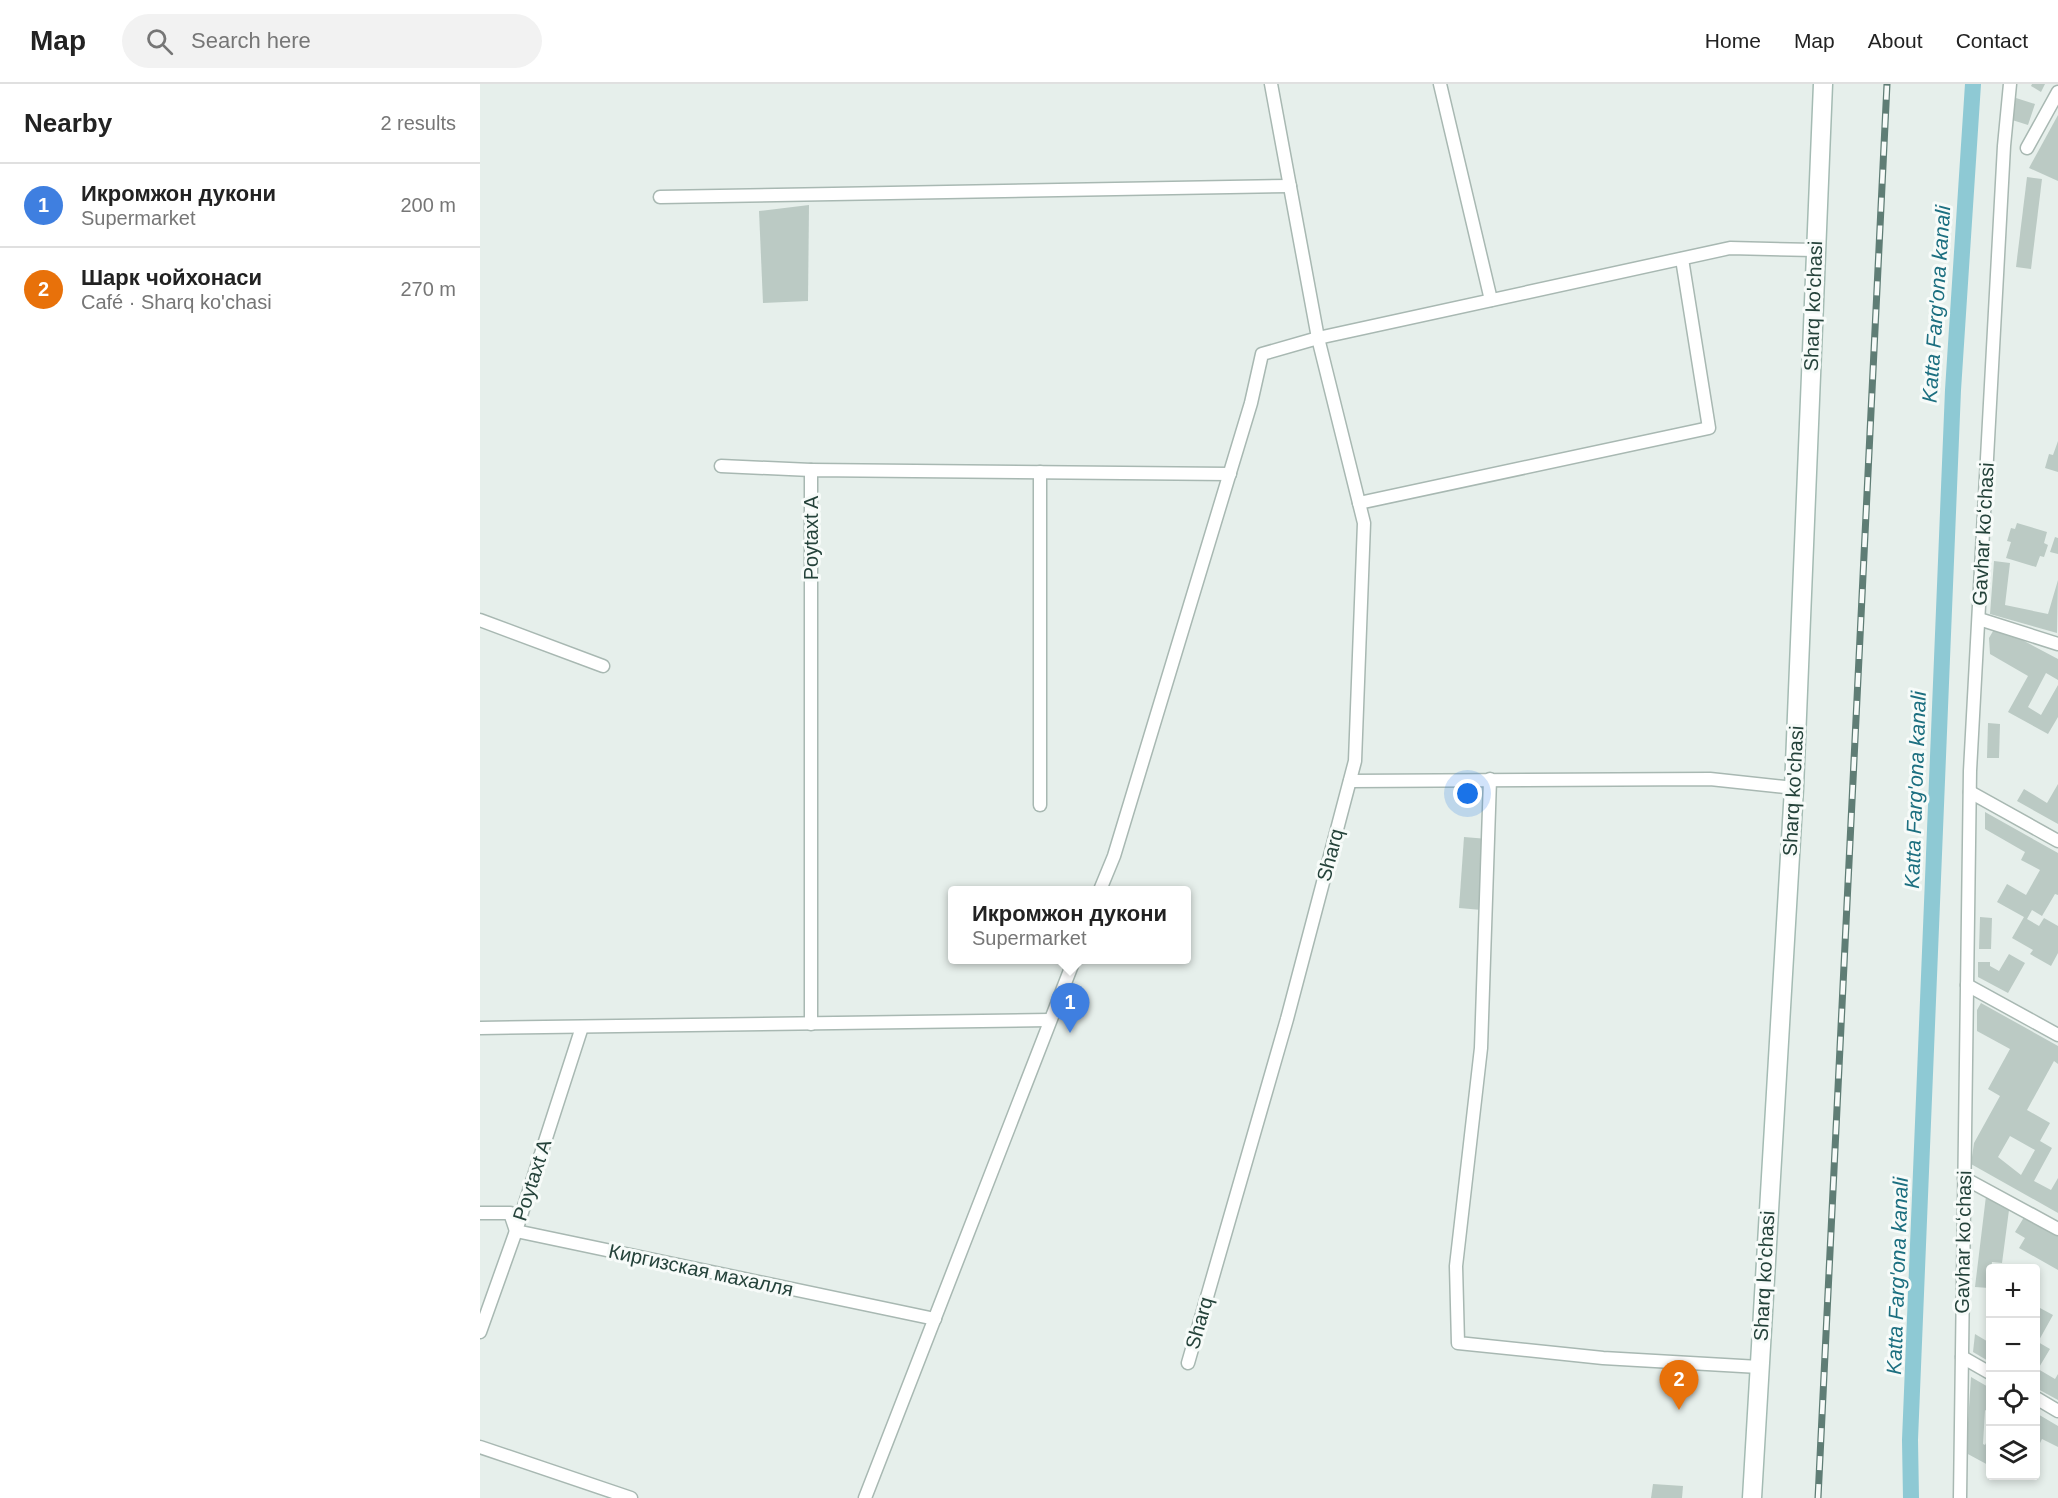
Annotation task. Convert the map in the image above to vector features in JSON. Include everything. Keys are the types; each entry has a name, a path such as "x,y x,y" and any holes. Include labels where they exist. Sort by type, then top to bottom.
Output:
{"main road":[{"name":"Sharq ko'chasi","path":"1752,1498 1794,788 1823,84"}],"street":[{"name":"Sharq","path":"1188,1363 1287,1019 1355,761 1364,523 1318,338 1271,84"},
{"path":"1440,84 1491,300"},
{"name":"Gavhar koʻchasi","path":"1960,1498 1970,792 2004,146 2010,84"},
{"path":"2027,148 2058,92"},
{"path":"660,196 1290,186"},
{"path":"1102,886 1114,856 1230,474 1251,403 1262,354 1318,338 1730,248 1815,250"},
{"path":"1359,503 1709,428 1682,259"},
{"path":"721,466 811,470"},
{"name":"Poytaxt A","path":"811,1024 811,470 1230,474"},
{"path":"1040,472 1040,804"},
{"path":"480,620 603,666"},
{"path":"1979,620 2058,644"},
{"path":"1490,779 1481,1048 1456,1266 1458,1343 1603,1358 1759,1367"},
{"path":"1350,781 1710,779 1794,788"},
{"path":"1970,792 2058,841"},
{"path":"865,1498 1072,964"},
{"path":"1967,985 2058,1035"},
{"path":"480,1028 1050,1020"},
{"name":"Poytaxt A","path":"480,1332 516,1231 582,1027"},
{"path":"1964,1178 2058,1229"},
{"path":"480,1213 510,1213 516,1231"},
{"name":"Киргизская махалля","path":"516,1231 935,1319"},
{"path":"1962,1357 1988,1372"},
{"path":"2040,1400 2058,1411"},
{"path":"480,1447 631,1498"}],"building":[{"path":"2032,84 2045,84 2041,92 2031,86"},
{"path":"2016,98 2035,104 2028,125 2009,119"},
{"path":"2058,115 2058,181 2029,168"},
{"path":"2027,177 2042,179 2031,269 2016,267"},
{"path":"809,205 808,301 763,303 759,211"},
{"path":"2058,441 2058,472 2045,468 2049,454 2053,455"},
{"path":"2017,523 2047,532 2044,543 2048,545 2044,557 2040,556 2036,567 2006,558 2011,542 2007,541 2011,528 2015,529"},
{"path":"2055,537 2058,538 2058,554 2050,552"},
{"path":"1994,561 2010,563 2005,605 2048,614 2058,580 2057,633 1990,614"},
{"path":"1996,626 2058,659 2058,680 2046,673 2028,707 2041,715 2058,685 2058,717 2048,734 2008,712 2028,676 1990,654 1989,638"},
{"path":"1988,723 2000,724 1999,758 1987,758"},
{"path":"2058,784 2058,824 2017,801 2024,789 2047,803"},
{"path":"1985,812 2058,853 2058,895 2055,894 2042,916 2032,910 2027,919 2039,926 2044,918 2058,926 2058,953 2051,966 2030,954 2033,950 2012,938 2024,917 1997,902 2007,884 2026,895 2040,870 2021,860 2025,852 1985,829"},
{"path":"1464,837 1488,839 1482,910 1459,908"},
{"path":"1980,917 1992,918 1991,949 1979,949"},
{"path":"2009,954 2025,963 2008,993 1978,977 1978,962 1990,962 1990,966 1999,971"},
{"path":"1981,1003 2058,1046 2058,1064 2054,1061 2027,1110 2050,1123 2040,1141 2052,1148 2034,1181 2051,1190 2058,1178 2058,1213 1971,1164 1974,1143 2000,1096 1988,1089 2010,1049 1977,1031 1977,1010","holes":["2010,1136 2035,1150 2021,1175 1998,1157"]},
{"path":"1986,1196 2009,1210 2002,1263 1986,1264 1986,1288 1975,1287"},
{"path":"2026,1214 2058,1232 2058,1270 2019,1248 2025,1238 2015,1232"},
{"path":"2040,1308 2053,1315 2040,1338"},
{"path":"1975,1334 1986,1341 1986,1360 1973,1352"},
{"path":"2040,1343 2050,1349 2040,1366"},
{"path":"2040,1370 2055,1379 2058,1374 2058,1400 2040,1390"},
{"path":"1971,1377 1986,1386 1983,1444 1986,1443 1986,1464 1966,1453"},
{"path":"2040,1415 2058,1426 2058,1447 2042,1439 2040,1443"},
{"path":"1653,1484 1683,1486 1682,1498 1651,1498"}],"waterway":[{"name":"Katta Farg'ona kanali","path":"1911,1498 1910,1440 1953,390 1973,84"}],"railway":[{"path":"1818,1498 1887,84"}],"place":[{"name":"Икромжон дукони","path":"1070,1033"},
{"name":"Шарк чойхонаси","path":"1679,1410"}]}
